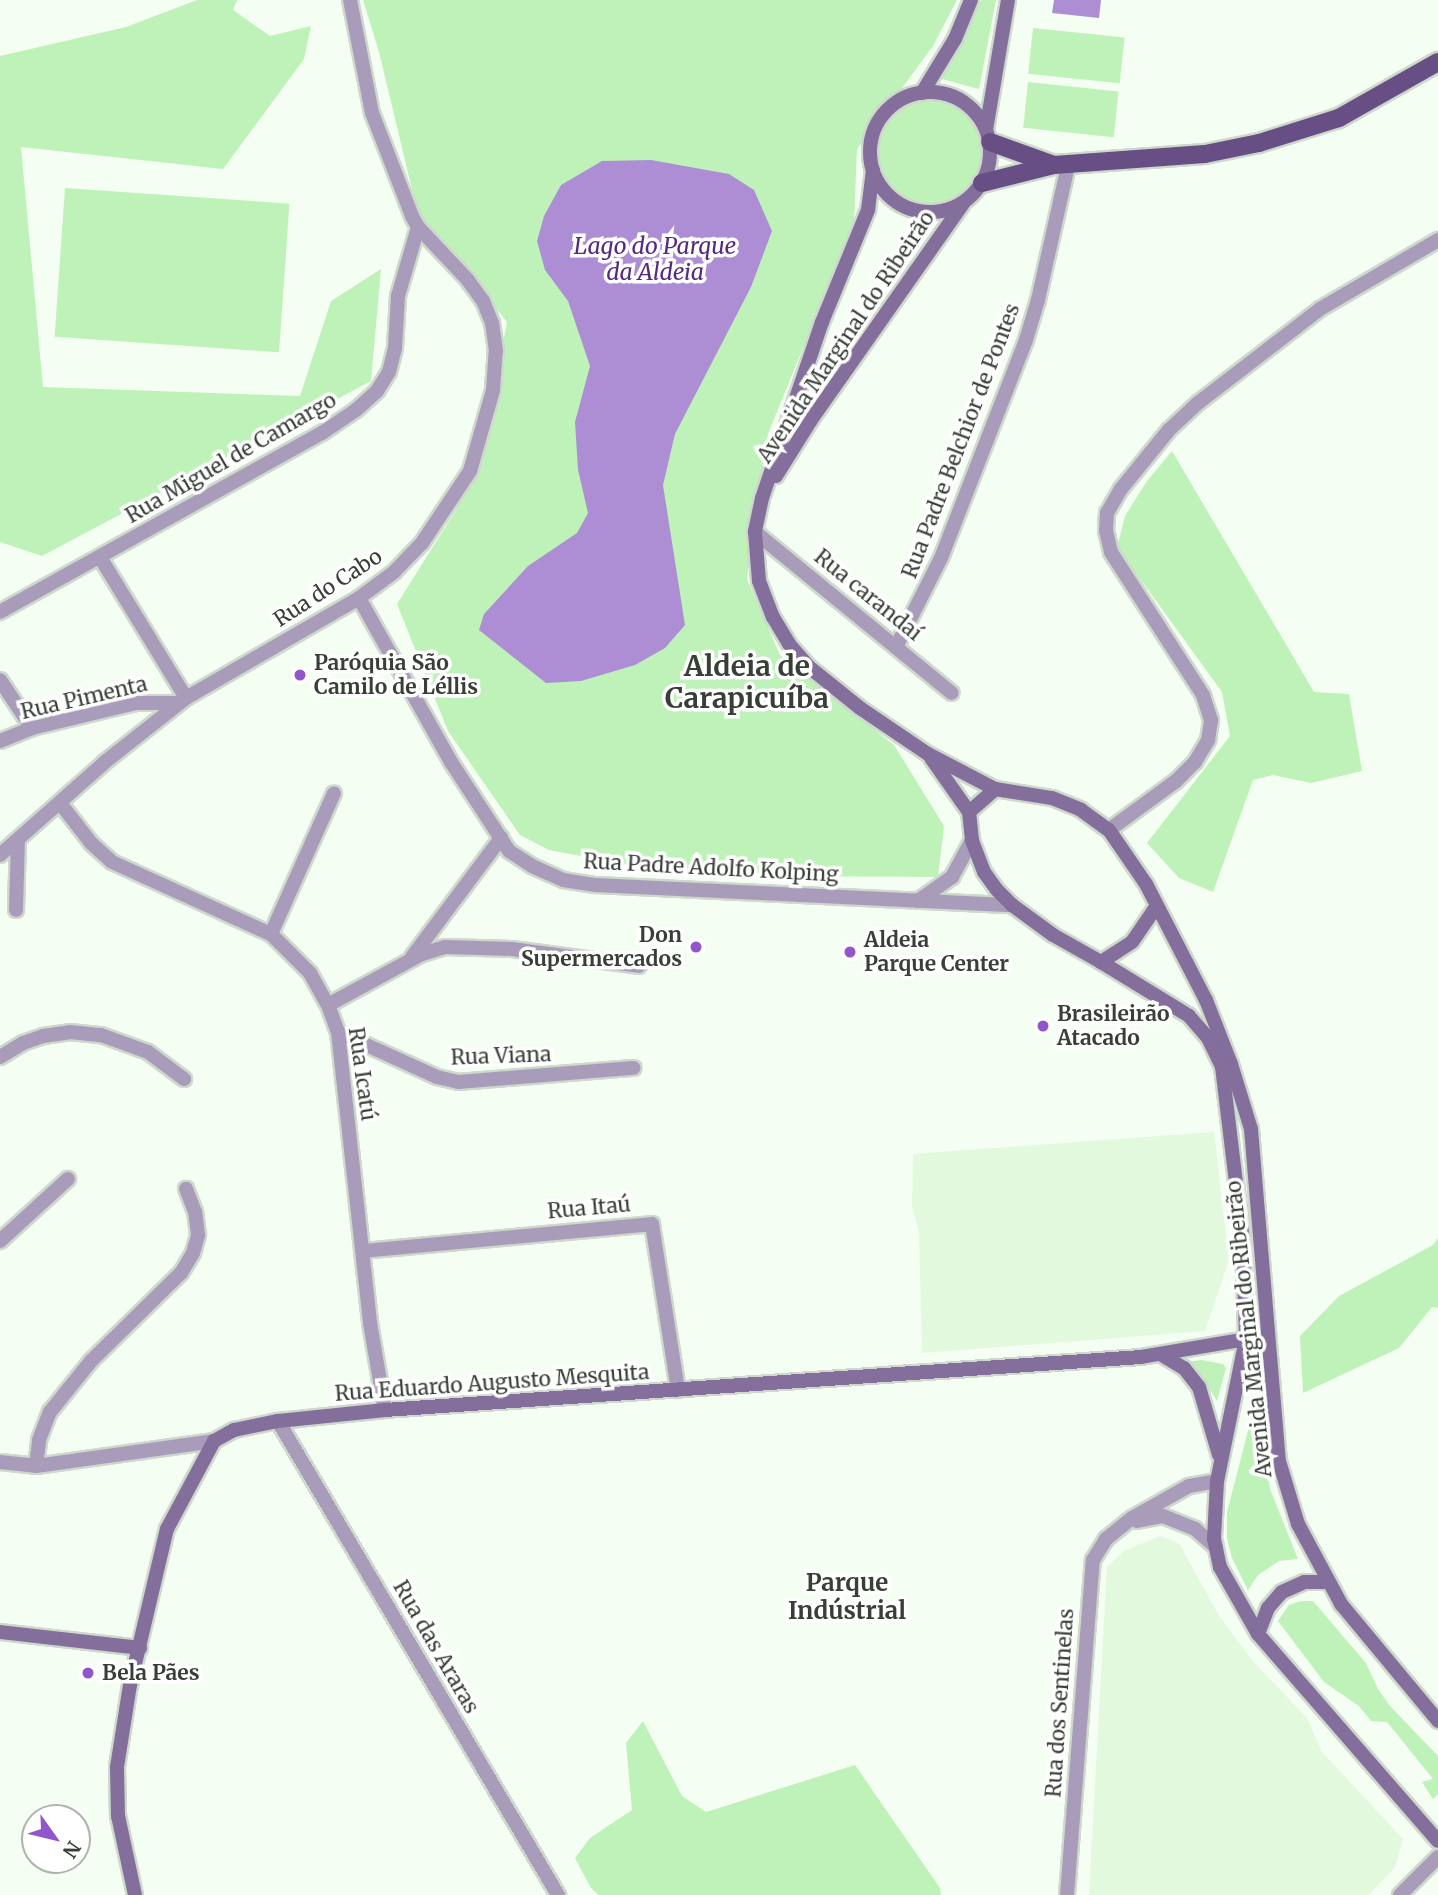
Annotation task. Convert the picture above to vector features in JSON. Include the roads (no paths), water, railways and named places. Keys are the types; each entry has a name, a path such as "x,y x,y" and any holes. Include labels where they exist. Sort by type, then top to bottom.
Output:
{"main road":[{"path":"971,0 954,39 922,93 945,94 967,104 988,136 1061,166"},
{"path":"982,183 989,163 988,136 1008,0"},
{"path":"982,183 1061,166 1205,154 1302,132 1339,118 1438,62"},
{"name":"Avenida Marginal do Ribeirão","path":"922,93 893,105 874,132 870,151 873,170 868,211 822,322 762,498 755,532 759,581 773,617 789,643 831,686 928,754 995,789 1052,798 1081,810 1109,830 1132,860 1206,1000 1231,1064 1251,1129 1279,1461 1298,1524 1341,1604 1438,1721"},
{"name":"Avenida Marginal do Ribeirão","path":"873,170 881,187 894,200 911,209 930,212 949,209 965,201"},
{"name":"Avenida Marginal do Ribeirão","path":"762,498 811,420 965,201 982,183"},
{"name":"Avenida Marginal do Ribeirão","path":"928,754 969,812 972,840 984,872 1012,905 1053,935 1189,1016 1208,1038 1222,1067 1244,1241 1246,1339 1220,1459 1216,1547 1230,1587 1258,1634 1438,1841"},
{"path":"969,812 995,789"},
{"path":"1101,962 1132,942 1156,906"},
{"name":"Rua Eduardo Augusto Mesquita","path":"214,1441 234,1430 278,1421 385,1410 1162,1355 1246,1339"},
{"path":"1162,1355 1184,1368 1199,1387 1220,1459"},
{"path":"135,1895 118,1816 117,1767 130,1685 167,1529 214,1441"},
{"path":"1258,1634 1268,1608 1282,1592 1304,1582 1327,1582"},
{"path":"0,1632 140,1648"}],"street":[{"path":"350,0 372,113 418,227"},
{"name":"Rua Padre Belchior de Pontes","path":"897,645 941,558 1026,340 1038,300 1061,166"},
{"name":"Rua Miguel de Camargo","path":"0,612 322,433 356,410 377,391 389,372 396,348 398,296 418,227"},
{"name":"Rua do Cabo","path":"0,855 183,701 359,597 394,572 422,543 448,507 470,471 493,390 496,351 492,323 483,301 418,227"},
{"path":"1109,830 1176,781 1195,762 1209,740 1211,720 1203,695 1111,552 1105,531 1107,513 1121,489 1160,440 1198,403 1320,309 1438,240"},
{"name":"Rua carandaí","path":"755,532 897,645 952,693"},
{"path":"100,557 183,701"},
{"name":"Rua Padre Adolfo Kolping","path":"359,597 425,719 509,851 532,866 564,880 585,883 1012,905"},
{"path":"0,680 32,728"},
{"name":"Rua Pimenta","path":"0,741 32,728 136,704 183,701"},
{"path":"271,934 334,793"},
{"name":"Rua Icatú","path":"60,803 84,835 112,862 271,934 310,973 328,1005 338,1032 362,1251 385,1410"},
{"path":"409,961 501,838"},
{"path":"16,910 18,840"},
{"path":"918,901 953,877 972,840"},
{"path":"328,1005 409,961 445,947 552,954 639,966"},
{"path":"0,1057 43,1035 70,1032 101,1035 148,1052 184,1079"},
{"name":"Rua Viana","path":"338,1032 437,1077 458,1082 633,1068"},
{"path":"0,1241 68,1179"},
{"path":"36,1466 38,1440 50,1412 90,1361 181,1273 193,1253 198,1235 195,1212 186,1189"},
{"name":"Rua Itaú","path":"362,1251 652,1224 678,1390"},
{"name":"Rua das Araras","path":"278,1421 558,1895"},
{"path":"0,1462 36,1466 214,1441"},
{"name":"Rua dos Sentinelas","path":"1067,1895 1093,1560 1106,1539 1123,1526 1189,1486 1217,1481"},
{"path":"1123,1526 1163,1516 1195,1529 1216,1547"},
{"path":"1400,1895 1438,1857"}],"water":[{"path":"1054,0 1101,0 1099,18 1052,13"},
{"name":"Lago do Parque da Aldeia","path":"651,160 729,174 754,190 772,231 751,287 675,434 663,485 685,625 665,648 635,665 581,681 546,683 479,630 484,614 528,566 577,533 588,513 578,470 575,422 590,366 568,301 545,270 537,241 544,216 561,185 602,161"}],"place":[{"name":"Paróquia São Camilo de Léllis","path":"300,675"},
{"name":"Don Supermercados","path":"696,947"},
{"name":"Aldeia Parque Center","path":"850,952"},
{"name":"Brasileirão Atacado","path":"1043,1026"},
{"name":"Bela Pães","path":"88,1673"}],"district":[{"name":"Aldeia de Carapicuíba","path":"747,682"},
{"name":"Parque Indústrial","path":"847,1597"}]}
